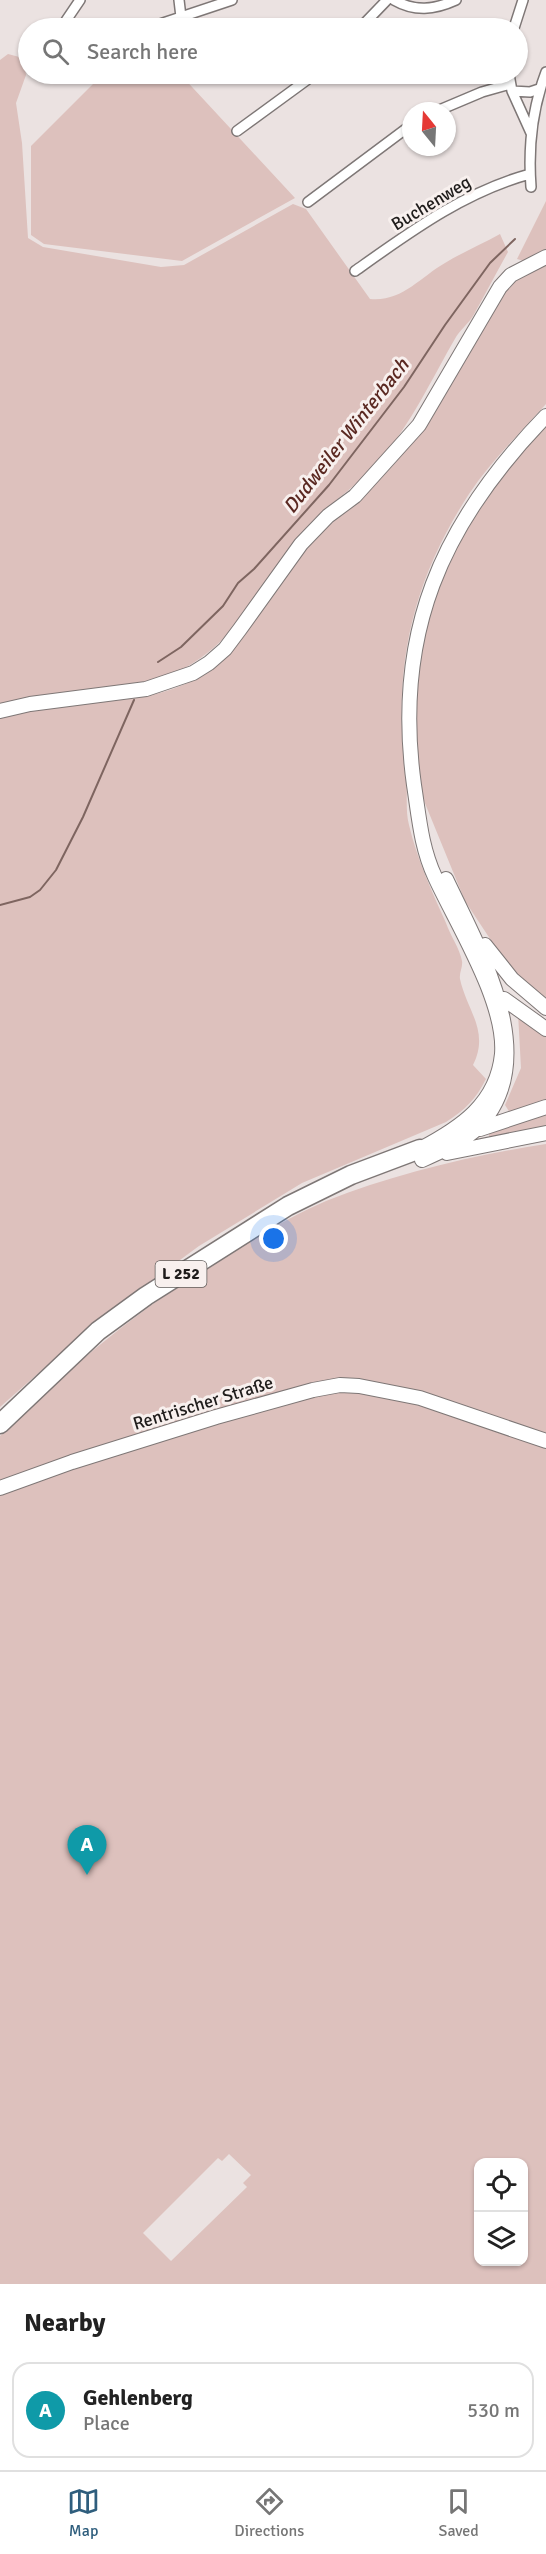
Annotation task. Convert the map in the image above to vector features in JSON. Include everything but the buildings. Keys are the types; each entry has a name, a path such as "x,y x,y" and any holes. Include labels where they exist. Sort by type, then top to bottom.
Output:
{"highway":[{"name":"L 252","path":"0,1424 98,1331 146,1296 267,1220 421,1154"}],"main road":[{"path":"0,711 30,704 146,689 193,673 209,663 225,649 282,567 307,536 328,516 355,496 419,425 500,287 511,275 546,257"},
{"path":"421,1154 469,1119 485,1101 499,1073 502,1053 495,1010 481,972 425,852 419,829 408,724 408,697 415,641 423,611 440,567 464,519 514,451 546,416"},
{"path":"416,797 440,867 469,923 512,1021 515,1044 513,1070 508,1088 498,1106 475,1131"},
{"path":"469,923 512,978 546,1008"},
{"path":"481,972 504,999 546,1029"},
{"path":"421,1154 447,1149 475,1131 546,1107"},
{"path":"421,1154 546,1133"},
{"name":"Rentrischer Straße","path":"0,1488 72,1462 206,1420 327,1387 359,1386 420,1398 546,1441"}],"street":[{"path":"68,18 80,0"},
{"path":"179,0 181,16"},
{"path":"176,18 232,0"},
{"path":"370,18 387,0"},
{"path":"394,0 415,9 430,9 456,0"},
{"path":"517,18 522,0"},
{"path":"531,187 531,134 539,89 546,72"},
{"path":"237,130 301,84"},
{"path":"456,104 507,84"},
{"path":"510,84 531,134"},
{"path":"512,84 530,92 539,89"},
{"path":"308,202 402,132"},
{"name":"Buchenweg","path":"355,271 448,208 496,185 530,174"}],"shaded area":[{"path":"8,54 18,57 18,84 23,84 16,103 22,143 28,238 43,247 161,267 184,265 293,204 306,209 370,299 392,297 401,293 445,263 500,234 508,252 473,316 456,337 391,447 370,471 328,507 300,536 239,621 222,640 181,670 155,680 20,699 0,704 0,60"},
{"path":"93,84 189,84 295,198 182,261 44,244 31,235 31,146"},
{"path":"546,201 546,249 524,261 517,259"},
{"path":"546,265 546,404 496,459 469,494 449,527 420,595 410,629 404,664 402,737 409,825 425,875 461,956 460,979 478,1031 478,1053 473,1065 486,1079 469,1104 446,1122 302,1183 199,1246 101,1318 0,1407 0,716 49,707 125,700 149,695 173,689 214,668 240,641 278,581 304,549 366,493 396,462 433,407 463,353 503,291 520,276"},
{"path":"546,424 546,1001 510,969 465,901 422,796 414,720 416,681 422,642 440,581 455,548 502,475"},
{"path":"518,1013 546,1031 546,1101 510,1113 505,1105 521,1068"},
{"path":"546,1113 546,1127 489,1138 489,1132"},
{"path":"546,1144 546,2284 0,2284 0,1436 86,1356 147,1308 212,1263 275,1226 326,1201 379,1182 463,1160","holes":["229,2154 251,2175 243,2183 247,2187 171,2261 143,2233 218,2158 222,2161"]}],"waterway":[{"name":"Dudweiler Winterbach","path":"158,662 181,647 223,606 238,583 254,569 329,485 404,387 490,263 515,239"},
{"name":"Dudweiler Winterbach","path":"0,905 30,897 40,890 56,870 83,817 134,700"}],"place":[{"name":"Gehlenberg","path":"87,1875"}]}
